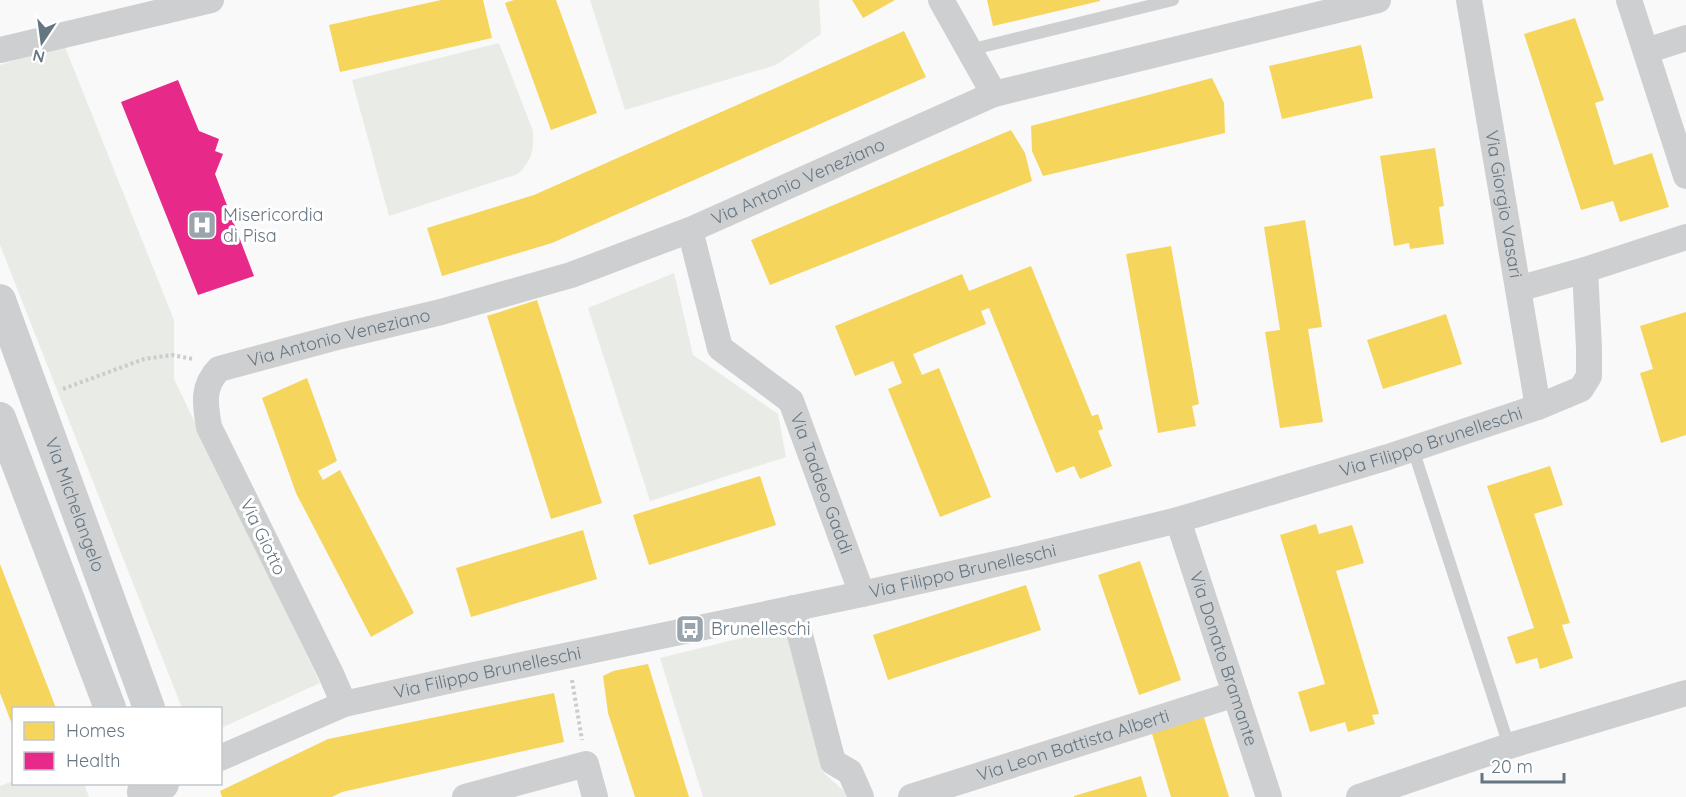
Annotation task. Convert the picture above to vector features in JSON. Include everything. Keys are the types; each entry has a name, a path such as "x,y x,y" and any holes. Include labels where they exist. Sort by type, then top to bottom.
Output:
{"street":[{"path":"0,50 211,0"},
{"path":"941,0 994,94"},
{"name":"Via Antonio Veneziano","path":"219,369 441,312 571,275 690,230 994,94 1378,0"},
{"name":"Via Giorgio Vasari","path":"1469,0 1538,407"},
{"path":"1629,0 1686,176"},
{"path":"1646,51 1686,38"},
{"name":"Via Taddeo Gaddi","path":"690,230 720,348 790,401 862,594"},
{"path":"1518,289 1686,237"},
{"name":"Via Filippo Brunelleschi","path":"222,757 344,705 474,675 862,594 1028,557 1178,520 1413,449 1538,407 1581,389 1589,376 1585,270"},
{"name":"Via Michelangelo","path":"0,300 150,707"},
{"name":"Via Giotto","path":"219,369 211,377 205,403 209,427 331,674 344,705"},
{"path":"0,418 110,707"},
{"name":"Via Donato Bramante","path":"1178,520 1269,797"},
{"path":"793,608 833,762 850,772 861,797"},
{"path":"1359,797 1509,746 1686,693"},
{"name":"Via Leon Battista Alberti","path":"911,797 1235,694"},
{"path":"465,797 586,764 595,797"}],"lane":[{"path":"969,50 1173,0"},
{"path":"1413,449 1509,746"}],"path":[{"path":"61,389 144,359 159,356 172,355 186,358 219,369"},
{"path":"577,710 581,733"}],"shaded area":[{"path":"590,0 819,0 821,34 776,65 625,110"},
{"path":"499,43 533,131 529,160 518,174 389,216 352,80"},
{"path":"65,47 174,320 174,379 320,683 222,728 222,707 182,707 0,245 0,65"},
{"path":"674,273 693,355 778,414 786,457 650,501 588,308"},
{"path":"786,627 824,773 844,791 846,797 703,797 660,658"},
{"path":"12,781 12,785 84,785 89,797 0,797 0,786"}],"building: Homes":[{"path":"441,0 483,0 492,38 340,72 329,25"},
{"path":"514,0 556,0 597,113 551,130 505,3"},
{"path":"852,0 895,0 863,18"},
{"path":"987,0 1100,0 1100,1 993,26"},
{"path":"1575,18 1604,100 1595,103 1614,165 1652,153 1669,207 1620,222 1613,201 1581,210 1524,34"},
{"path":"904,31 926,77 552,243 442,276 427,228 534,195"},
{"path":"1361,45 1373,98 1282,119 1269,66"},
{"path":"1212,78 1224,103 1225,133 1043,176 1032,151 1031,126"},
{"path":"1011,130 1025,153 1032,181 770,285 751,240"},
{"path":"1435,148 1444,206 1439,207 1444,244 1410,249 1409,243 1394,246 1380,156"},
{"path":"1305,220 1322,327 1308,329 1323,422 1280,428 1265,332 1280,330 1264,227"},
{"path":"1171,246 1199,404 1192,406 1196,426 1158,433 1126,254"},
{"path":"1031,266 1092,416 1098,414 1103,429 1098,431 1112,466 1080,479 1074,466 1056,473 989,308 981,311 986,324 913,354 922,375 939,368 991,497 940,517 888,389 902,383 893,361 855,376 835,326 962,274 969,291"},
{"path":"537,300 602,503 551,519 487,316"},
{"path":"1686,312 1686,435 1661,443 1640,373 1653,369 1640,326"},
{"path":"1446,314 1462,364 1383,389 1367,340"},
{"path":"307,378 337,461 318,471 323,480 340,470 414,613 371,637 296,493 262,398"},
{"path":"1550,466 1563,505 1534,514 1570,623 1562,625 1573,658 1540,669 1537,658 1516,664 1507,637 1534,628 1487,486"},
{"path":"760,476 776,525 649,565 633,515"},
{"path":"1316,524 1319,534 1352,525 1364,563 1336,571 1379,714 1372,715 1375,724 1348,732 1345,722 1310,732 1298,692 1325,684 1280,535"},
{"path":"583,530 597,579 471,617 456,568"},
{"path":"1140,561 1181,680 1139,695 1098,575"},
{"path":"0,564 56,707 12,707 12,724 0,693"},
{"path":"1026,585 1041,630 888,680 873,635"},
{"path":"648,664 689,797 635,797 608,713 603,676 613,671"},
{"path":"554,693 564,742 342,792 332,797 222,797 220,791 328,739"},
{"path":"1202,711 1229,797 1171,797 1150,727"},
{"path":"1141,776 1147,797 1074,797 1074,796"}],"building: Health":[{"name":"Misericordia di Pisa","path":"178,80 199,131 219,139 215,151 223,154 215,174 254,276 198,295 121,102"}],"place":[{"name":"Misericordia di Pisa","path":"202,225"},
{"name":"Brunelleschi","path":"690,629"}]}
